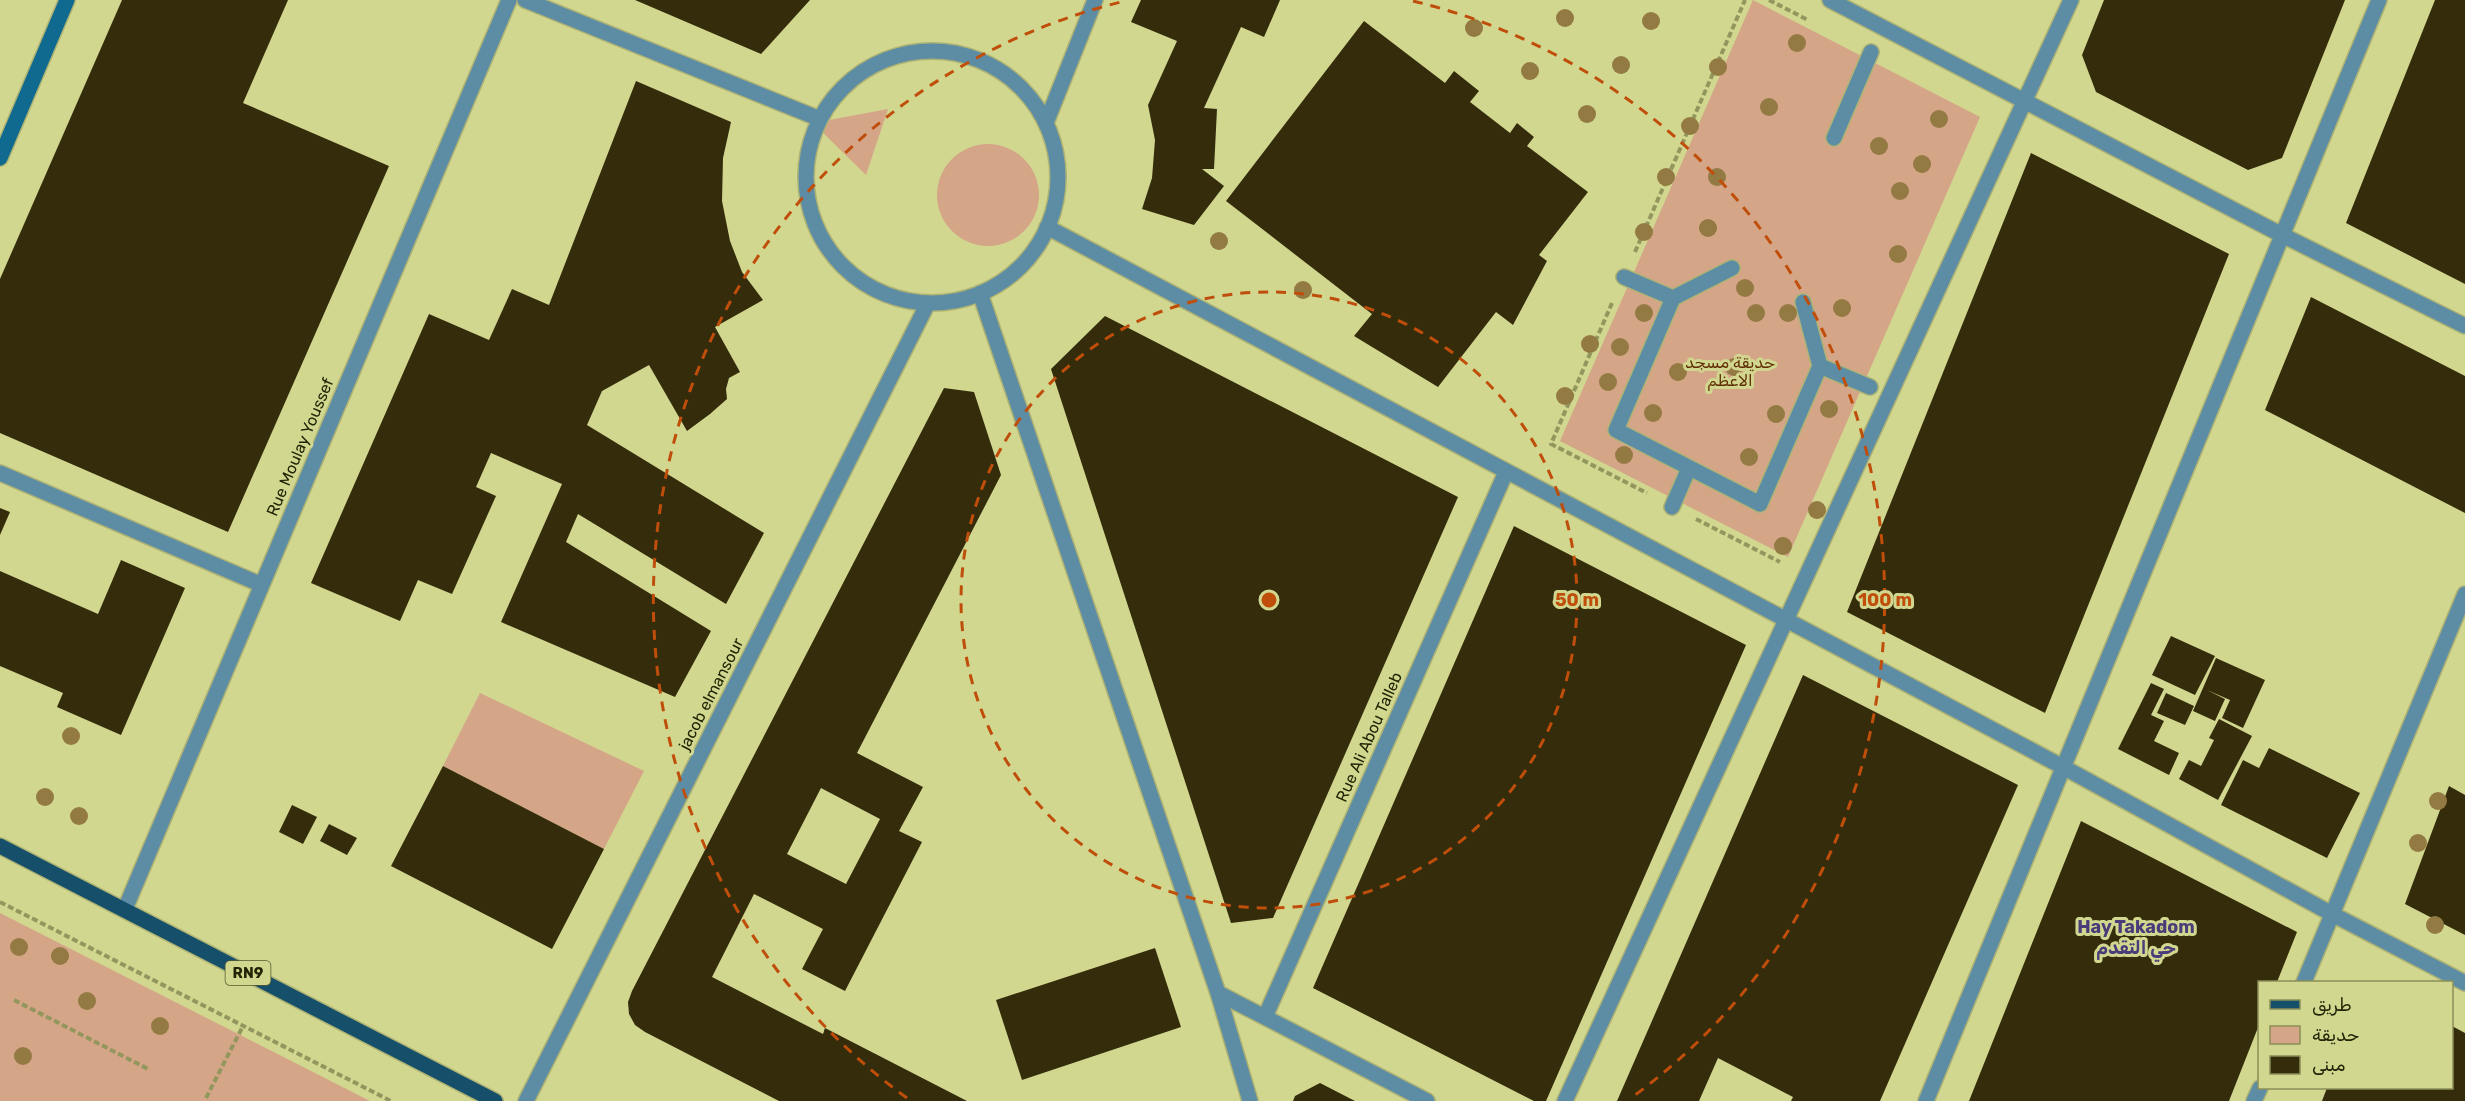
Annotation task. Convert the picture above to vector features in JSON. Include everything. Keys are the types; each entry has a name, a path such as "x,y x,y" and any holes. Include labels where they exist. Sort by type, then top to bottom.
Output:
{"main road":[{"path":"0,158 67,0"},
{"name":"RN9","path":"0,846 495,1101"}],"street":[{"name":"Rue Moulay Youssef","path":"125,909 509,0"},
{"path":"525,0 820,119"},
{"path":"1046,123 1095,0"},
{"path":"1830,0 2282,235 2465,327"},
{"path":"1564,1101 2071,0"},
{"path":"1926,1101 2379,0"},
{"path":"933,51 957,53 993,66 1023,89 1046,123 1055,148 1058,175 1055,202 1047,227 1036,248 1020,267 1001,282 980,293 954,300 928,303 902,299 869,286 849,273 825,246 811,213 806,177 811,142 820,119 842,89 872,66 901,55 933,51"},
{"path":"1834,138 1871,52"},
{"path":"1047,227 2465,983"},
{"path":"1732,268 1673,298 1616,430 1760,504 1820,366 1803,302"},
{"path":"1624,277 1673,298"},
{"path":"980,293 1218,993 1250,1101"},
{"name":"jacob elmansour","path":"526,1101 928,303"},
{"path":"1820,366 1870,387"},
{"path":"1672,507 1689,468"},
{"name":"Rue Ali Abou Talleb","path":"1265,1017 1506,472"},
{"path":"0,473 262,585"},
{"path":"2304,981 2465,594"},
{"path":"1218,993 1427,1101"}],"path":[{"path":"1745,0 1551,444 1781,563"},
{"path":"1769,0 1810,21"},
{"path":"0,902 391,1101"},
{"path":"14,1000 150,1070"},
{"path":"206,1098 243,1026"}],"green space":[{"name":"حديقة مسجد الاعظم","path":"1753,0 1980,117 1788,557 1560,441"},
{"path":"888,109 866,175 813,123"},
{"path":"988,144 1007,148 1024,159 1035,176 1039,195 1035,214 1024,231 1007,242 988,246 969,242 952,231 941,214 937,195 941,176 952,159 969,148"},
{"path":"480,693 644,771 604,849 443,766"},
{"path":"0,913 370,1101 0,1101"}],"building":[{"path":"122,0 288,0 243,103 389,166 228,532 0,433 0,279"},
{"path":"635,0 810,0 761,54"},
{"path":"1141,0 1280,0 1264,37 1241,27 1204,108 1217,109 1214,169 1202,169 1224,186 1194,225 1142,209 1152,178 1155,140 1148,105 1177,41 1131,22"},
{"path":"2104,0 2345,0 2282,158 2248,170 2096,92 2082,55"},
{"path":"2435,0 2465,0 2465,284 2346,223"},
{"path":"1364,21 1445,83 1454,71 1479,91 1470,102 1510,133 1517,123 1534,137 1527,146 1588,192 1539,255 1547,261 1513,325 1496,312 1438,387 1354,336 1372,314 1226,201"},
{"path":"636,81 731,122 723,158 722,201 730,241 742,272 763,300 715,327 740,372 729,378 726,389 727,399 687,431 649,365 602,391 587,425 764,533 726,604 578,514 566,542 711,631 675,697 501,622 562,484 491,453 476,487 496,496 452,594 418,580 400,621 311,583 429,314 489,340 512,289 549,305"},
{"path":"2031,153 2229,254 2045,713 1847,612"},
{"path":"2311,297 2465,376 2465,513 2265,410"},
{"path":"1105,316 1458,497 1273,918 1231,923 1051,369"},
{"path":"944,388 974,392 1001,475 857,753 923,787 899,831 922,842 845,991 802,969 823,929 754,894 712,977 823,1034 825,1028 967,1101 779,1101 635,1025 629,1014 628,1002","holes":["821,788 880,819 846,884 787,854"]},
{"path":"0,508 10,512 0,535"},
{"path":"1514,526 1746,645 1546,1101 1534,1101 1313,988"},
{"path":"121,560 185,588 121,735 57,707 63,693 0,666 0,571 98,614"},
{"path":"2171,636 2215,656 2195,695 2152,675"},
{"path":"2216,658 2265,680 2243,728 2222,718 2230,700 2207,690 2225,699 2215,721 2193,711"},
{"path":"1803,675 2018,785 1880,1101 1791,1101 1793,1097 1718,1058 1699,1101 1617,1101"},
{"path":"2151,683 2164,689 2151,715 2164,721 2154,741 2179,753 2169,775 2118,749"},
{"path":"2166,693 2194,706 2185,725 2157,713"},
{"path":"2219,719 2252,736 2218,800 2179,779 2189,760 2201,766 2214,740 2209,738"},
{"path":"2269,748 2360,793 2327,858 2221,805 2243,760 2259,768"},
{"path":"443,766 604,849 552,949 391,866"},
{"path":"2449,786 2465,795 2465,935 2405,904"},
{"path":"292,805 317,817 303,844 279,832"},
{"path":"2081,821 2297,932 2277,981 2258,981 2258,1028 2229,1101 1969,1101"},
{"path":"329,824 357,838 347,855 320,841"},
{"path":"1155,948 1181,1027 1022,1080 996,1000"},
{"path":"2453,1027 2465,1033 2465,1101 2322,1101 2327,1089 2453,1089"},
{"path":"1320,1083 1355,1101 1293,1101 1295,1096"}],"district":[{"name":"Hay Takadom حي التقدم","path":"2136,937"}]}
